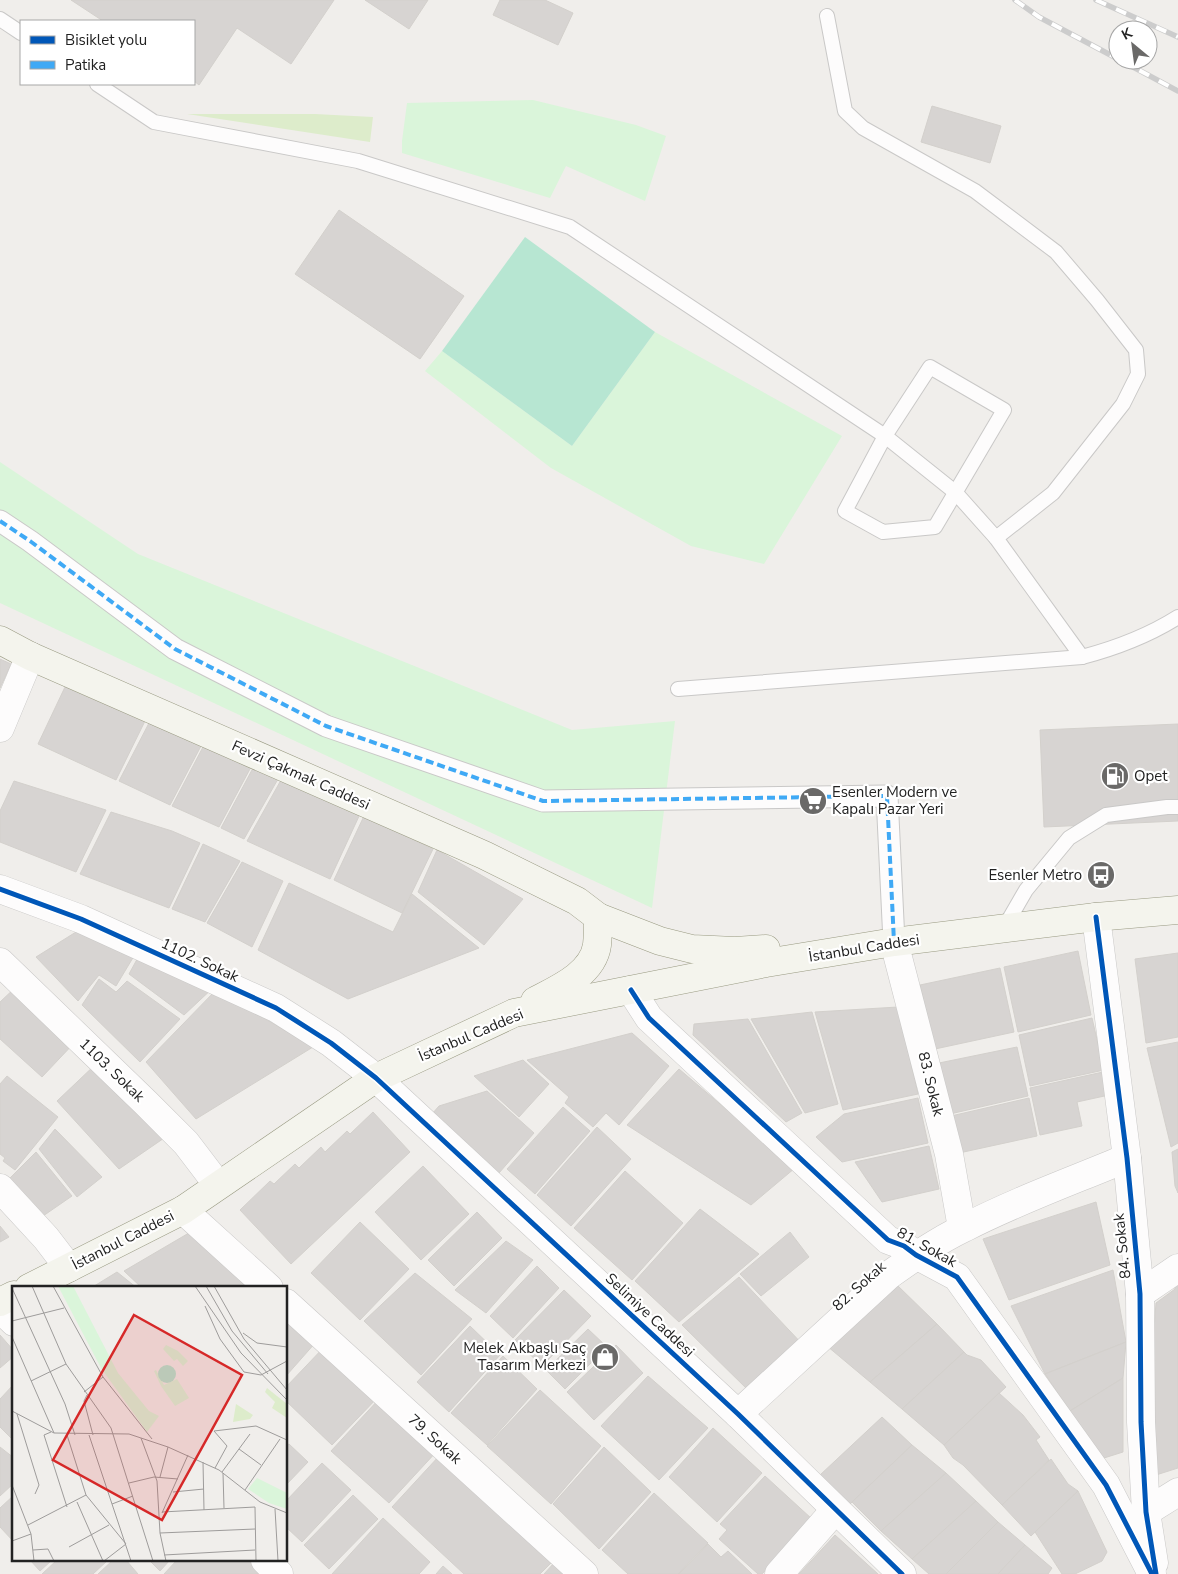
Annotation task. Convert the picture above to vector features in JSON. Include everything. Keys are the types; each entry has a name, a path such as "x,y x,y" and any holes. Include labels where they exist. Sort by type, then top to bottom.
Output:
{"main road":[{"name":"Fevzi Çakmak Caddesi","path":"0,640 30,656 484,855 577,901 598,917 660,941 692,949 734,951 894,942"},
{"name":"İstanbul Caddesi","path":"32,1286 183,1210 376,1078 514,1013 766,963 894,942 1096,917 1178,910"},
{"path":"514,1013 565,985 587,967 597,947 598,917"},
{"path":"0,1302 12,1296"}],"street":[{"path":"0,521 30,541 175,649 326,726 543,801 887,796 894,942"},
{"path":"0,728 30,656"},
{"name":"1102. Sokak","path":"0,889 80,919 276,1008 331,1043 376,1078"},
{"name":"84. Sokak","path":"1096,917 1126,1158 1140,1294 1140,1422 1146,1512 1156,1574"},
{"name":"83. Sokak","path":"894,942 949,1154 962,1228"},
{"name":"1103. Sokak","path":"0,962 173,1130 218,1186"},
{"name":"81. Sokak","path":"631,990 649,1018 656,1025 888,1240 904,1246 916,1255 958,1277 1106,1485 1152,1574"},
{"name":"Selimiye Caddesi","path":"376,1078 738,1414 902,1574"},
{"name":"82. Sokak","path":"738,1414 889,1275 916,1255 962,1228 992,1214 1126,1158"},
{"path":"0,1188 46,1238 69,1268"},
{"path":"183,1210 267,1286"},
{"path":"1140,1294 1178,1268"},
{"name":"79. Sokak","path":"288,1305 584,1574"},
{"path":"0,1309 12,1320"},
{"path":"1146,1512 1178,1492"},
{"path":"780,1574 835,1510"},
{"path":"267,1562 279,1574"}],"lane":[{"path":"826,16 845,111 864,128 975,191 1056,252 1136,350 1138,374 1123,404 1052,493 996,538"},
{"path":"0,19 20,32"},
{"path":"98,85 154,122 358,161 570,227 885,436 955,492 996,538 1082,657"},
{"path":"930,367 1004,410 955,492 935,527 883,532 845,511 885,436 930,367"},
{"path":"678,689 1082,657 1113,649 1178,617"},
{"path":"1004,928 1026,890 1069,838 1106,815 1178,807"}],"green space":[{"path":"533,100 636,125 666,136 645,201 566,166 550,198 402,153 407,103"},
{"path":"187,114 315,114 373,117 370,142"},
{"path":"525,237 655,332 572,446 442,351"},
{"path":"655,332 842,436 764,564 691,546 551,468 425,371 442,351 572,446"},
{"path":"0,462 138,554 572,730 675,721 652,908 0,603"}],"building":[{"path":"71,0 334,0 291,64 237,28 199,85 195,82 195,20 101,20"},
{"path":"365,0 428,0 409,29"},
{"path":"500,0 545,0 573,13 558,45 493,15"},
{"path":"932,106 1001,126 990,163 921,142"},
{"path":"339,210 464,296 420,359 295,274"},
{"path":"0,659 11,664 0,688"},
{"path":"65,687 145,721 116,780 38,744"},
{"path":"149,723 201,746 170,805 119,781"},
{"path":"1178,724 1178,821 1044,827 1040,730"},
{"path":"203,747 251,767 219,827 172,806"},
{"path":"253,768 278,779 244,839 221,828"},
{"path":"281,780 360,814 330,879 247,841"},
{"path":"14,781 106,810 76,872 0,842 0,811"},
{"path":"111,812 172,831 200,843 169,908 80,874"},
{"path":"364,816 433,849 402,913 334,880"},
{"path":"203,844 240,861 205,922 172,909"},
{"path":"437,850 523,899 484,945 418,892"},
{"path":"242,862 283,881 252,947 207,923"},
{"path":"289,883 393,932 412,894 479,948 348,999 258,950"},
{"path":"84,927 137,951 116,986 99,975 78,1001 36,957"},
{"path":"1078,951 1091,1015 1018,1032 1004,967"},
{"path":"141,952 215,986 184,1015 129,974"},
{"path":"1178,953 1178,1037 1146,1043 1135,959"},
{"path":"1000,968 1014,1032 935,1049 920,985"},
{"path":"99,979 116,992 127,981 180,1019 140,1062 82,1005"},
{"path":"17,986 76,1041 42,1077 0,1039 0,1002"},
{"path":"216,990 313,1047 196,1119 146,1062"},
{"path":"898,1007 918,1094 843,1110 815,1012"},
{"path":"812,1012 838,1104 805,1113 751,1019"},
{"path":"1092,1018 1104,1070 1030,1086 1019,1035"},
{"path":"748,1019 802,1113 786,1122 693,1035 694,1024"},
{"path":"632,1033 669,1066 619,1125 606,1113 593,1127 565,1103 569,1097 527,1060"},
{"path":"1178,1042 1178,1143 1171,1147 1147,1048"},
{"path":"1017,1047 1028,1096 950,1114 939,1063"},
{"path":"523,1060 549,1084 519,1117 474,1076"},
{"path":"97,1063 170,1134 119,1169 57,1101"},
{"path":"679,1069 795,1168 751,1205 627,1125"},
{"path":"1103,1072 1109,1095 1077,1102 1082,1126 1040,1135 1030,1088"},
{"path":"7,1076 58,1117 15,1170 3,1161 5,1158 0,1154 0,1084"},
{"path":"487,1091 534,1133 499,1173 432,1114 439,1106"},
{"path":"918,1098 928,1143 842,1162 816,1137 844,1114"},
{"path":"1029,1098 1037,1136 959,1153 951,1116"},
{"path":"563,1107 590,1131 535,1194 507,1169"},
{"path":"373,1112 410,1152 291,1264 240,1210 270,1181 274,1184 295,1164 299,1168 321,1147 325,1152 347,1131 350,1134"},
{"path":"597,1127 631,1159 571,1226 537,1195"},
{"path":"55,1129 102,1177 77,1197 39,1149"},
{"path":"929,1146 939,1189 882,1202 855,1162"},
{"path":"1178,1149 1178,1193 1175,1186 1172,1152"},
{"path":"36,1152 72,1196 43,1216 9,1179"},
{"path":"423,1166 469,1214 421,1260 375,1212"},
{"path":"625,1171 683,1223 632,1280 574,1228"},
{"path":"1096,1202 1110,1265 1009,1300 983,1239"},
{"path":"700,1209 759,1254 679,1322 635,1281"},
{"path":"477,1212 502,1238 454,1286 428,1260"},
{"path":"360,1222 409,1269 360,1320 311,1273"},
{"path":"0,1226 9,1237 0,1242"},
{"path":"194,1230 254,1286 140,1286 124,1271"},
{"path":"790,1232 809,1257 761,1296 740,1274"},
{"path":"506,1241 533,1260 486,1313 455,1290"},
{"path":"537,1266 559,1288 513,1338 490,1316"},
{"path":"1113,1270 1126,1342 1045,1374 1011,1306"},
{"path":"117,1272 134,1286 94,1286"},
{"path":"415,1273 472,1319 421,1375 364,1321"},
{"path":"739,1277 805,1347 750,1392 682,1325"},
{"path":"1178,1278 1178,1468 1156,1475 1146,1433 1156,1303 1175,1289 1174,1281"},
{"path":"897,1285 937,1324 870,1382 827,1346"},
{"path":"564,1290 591,1316 542,1366 515,1340"},
{"path":"288,1318 316,1342 288,1374"},
{"path":"937,1324 964,1352 902,1409 870,1382"},
{"path":"470,1326 500,1355 449,1412 417,1382"},
{"path":"588,1329 607,1347 565,1389 546,1370"},
{"path":"0,1335 12,1349 12,1358 0,1368"},
{"path":"1126,1342 1123,1378 1070,1411 1045,1374"},
{"path":"327,1344 380,1395 332,1445 288,1403 288,1385"},
{"path":"616,1345 643,1373 594,1420 567,1392"},
{"path":"964,1352 981,1360 1006,1387 944,1445 902,1409"},
{"path":"503,1356 537,1389 487,1445 451,1413"},
{"path":"648,1376 708,1428 659,1480 601,1426"},
{"path":"1123,1378 1123,1452 1104,1458 1070,1411"},
{"path":"12,1386 12,1439 0,1427 0,1399"},
{"path":"540,1390 601,1446 551,1504 487,1446"},
{"path":"999,1393 1023,1415 1040,1437 1036,1440 1049,1460 1002,1505 963,1465 953,1458 944,1445"},
{"path":"380,1398 438,1450 389,1503 331,1451"},
{"path":"882,1417 912,1445 850,1504 820,1475"},
{"path":"713,1428 762,1473 717,1522 669,1477"},
{"path":"288,1445 308,1462 288,1483"},
{"path":"912,1445 946,1473 881,1531 852,1502"},
{"path":"0,1447 12,1456 12,1485 0,1496"},
{"path":"604,1447 651,1492 599,1549 553,1504"},
{"path":"440,1455 553,1561 540,1574 464,1574 392,1507"},
{"path":"1051,1459 1068,1484 1078,1491 1031,1536 1002,1505"},
{"path":"322,1463 351,1490 302,1542 288,1529 288,1499"},
{"path":"946,1473 976,1501 912,1559 881,1531"},
{"path":"765,1476 812,1519 762,1574 758,1574 719,1539 727,1530 720,1524"},
{"path":"1078,1491 1107,1552 1102,1561 1075,1574 1062,1574 1035,1532"},
{"path":"654,1493 708,1543 678,1574 628,1574 602,1550"},
{"path":"353,1495 378,1519 329,1569 304,1545"},
{"path":"12,1497 12,1540 0,1527 0,1508"},
{"path":"976,1501 998,1522 946,1574 929,1574 912,1559"},
{"path":"383,1518 430,1562 419,1574 332,1574"},
{"path":"998,1522 1025,1545 998,1574 946,1574"},
{"path":"835,1535 878,1574 799,1574"},
{"path":"708,1544 721,1557 728,1551 752,1574 679,1574"},
{"path":"1025,1545 1052,1568 1048,1574 998,1574"},
{"path":"32,1562 50,1562 40,1571"},
{"path":"55,1562 106,1562 93,1574 42,1574"},
{"path":"111,1562 128,1562 138,1574 98,1574"},
{"path":"151,1562 168,1562 160,1571"},
{"path":"175,1562 257,1562 269,1574 164,1574"},
{"path":"554,1563 566,1574 544,1574"},
{"path":"443,1566 452,1574 436,1574"}],"railway":[{"path":"1015,0 1039,17 1108,54"},
{"path":"1096,0 1178,37"},
{"path":"1139,70 1178,91"}],"marked path":[{"path":"0,521 30,541 175,649 326,726 543,801 887,796 894,942"}],"cycle path":[{"path":"0,889 81,919 276,1008 331,1043 376,1078 738,1414 902,1574"},
{"path":"1096,917 1127,1158 1140,1294 1141,1422 1146,1512 1156,1574"},
{"path":"631,990 649,1018 888,1240 904,1246 916,1255 957,1277 1106,1485 1152,1574"}],"place":[{"name":"Opet","path":"1115,776"},
{"name":"Esenler Modern ve Kapalı Pazar Yeri","path":"813,801"},
{"name":"Esenler Metro","path":"1101,875"},
{"name":"Melek Akbaşlı Saç Tasarım Merkezi","path":"605,1357"}]}
